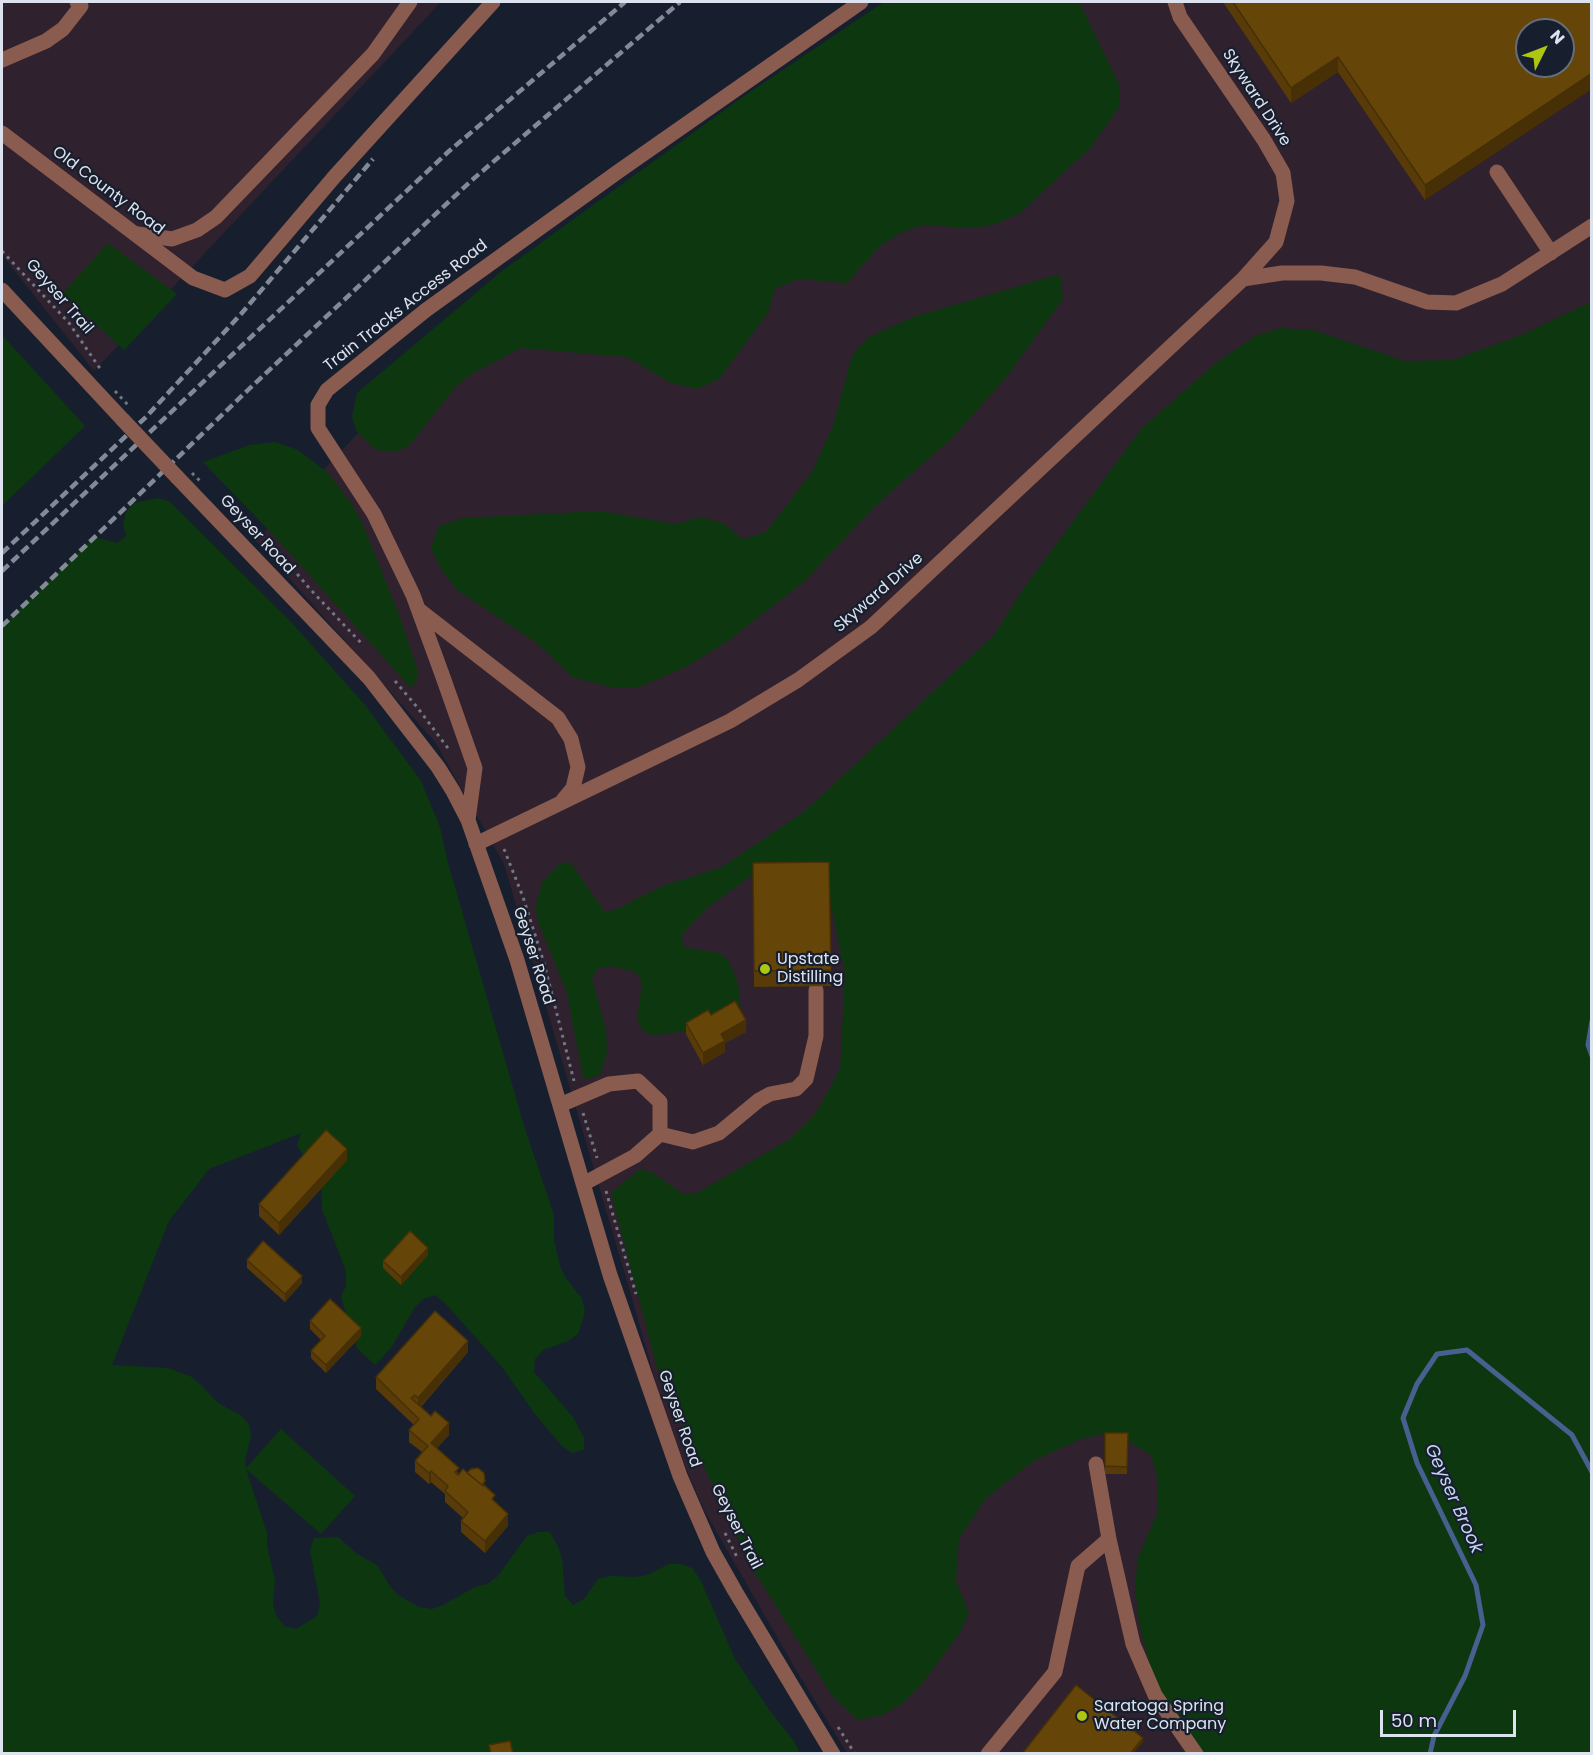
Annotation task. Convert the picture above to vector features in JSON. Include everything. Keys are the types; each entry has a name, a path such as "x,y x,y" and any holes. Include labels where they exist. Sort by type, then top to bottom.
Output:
{"street":[{"path":"2,60 46,41 63,28 81,6 76,2"},
{"path":"135,233 172,239 197,230 216,217 373,54 410,2"},
{"name":"Old County Road","path":"2,133 193,278 225,290 250,276 335,176 493,2"},
{"name":"Train Tracks Access Road","path":"468,820 475,768 419,610 374,514 318,428 318,405 327,390 426,310 619,171 861,2"},
{"name":"Skyward Drive","path":"476,844 730,721 798,680 871,627 1242,279 1276,242 1287,201 1283,173 1264,140 1180,17 1175,2"},
{"path":"1497,172 1551,253"},
{"path":"1242,279 1282,273 1321,273 1355,277 1427,302 1456,303 1502,284 1592,225"},
{"name":"Geyser Road","path":"2,290 369,678 438,767 468,820 517,960 610,1275 680,1476 718,1562 833,1754"},
{"path":"419,610 558,718 571,739 578,767 573,788 559,804"},
{"path":"660,1134 693,1142 719,1133 759,1100 770,1094 796,1089 806,1078 816,1036 816,990"},
{"path":"560,1105 609,1084 638,1081 660,1102 660,1134 635,1156 583,1184"},
{"path":"1096,1464 1109,1539 1133,1644 1155,1695 1196,1754"},
{"path":"988,1754 1055,1672 1078,1566 1109,1539"}],"path":[{"name":"Geyser Trail","path":"2,251 69,323 102,372"},
{"path":"505,853 523,897 544,963 576,1088"},
{"path":"584,1116 599,1166"},
{"path":"605,1188 639,1303"},
{"name":"Geyser Trail","path":"721,1526 741,1564"},
{"path":"837,1725 855,1754"}],"shaded area":[{"path":"2,2 441,2 94,371 2,255"},
{"path":"1001,2 1591,2 1591,747 1250,1753 847,1753 796,1670 704,1510 668,1426 504,864 435,742 256,541 360,431"}],"green space":[{"path":"884,2 1079,2 1119,84 1119,107 1091,147 1020,213 996,224 973,228 923,225 900,233 879,247 847,283 797,279 775,289 768,313 719,379 696,389 669,382 627,357 521,348 475,372 456,386 409,446 397,451 385,452 373,448 356,430 352,417 357,393 502,271 744,96"},
{"path":"108,243 177,294 124,350 62,294"},
{"path":"1060,274 1063,299 1005,379 953,437 874,507 805,581 728,641 686,667 639,687 615,688 572,677 538,644 457,590 442,571 431,548 439,526 463,518 600,511 676,524 700,517 723,523 743,539 766,532 812,472 833,426 852,356 867,338 913,317"},
{"path":"1591,302 1591,1753 1181,1753 1184,1747 1156,1688 1139,1623 1135,1584 1138,1558 1158,1511 1158,1480 1151,1455 1118,1435 1106,1433 1081,1439 1035,1460 986,1498 959,1539 956,1581 969,1613 959,1634 921,1685 903,1703 882,1715 858,1720 833,1697 751,1566 657,1367 611,1193 640,1169 651,1172 682,1193 695,1194 790,1139 816,1113 840,1069 845,973 829,895 755,873 707,908 682,935 683,947 719,953 729,961 738,983 741,1013 693,1030 656,1035 644,1032 637,1020 642,983 636,972 611,966 598,968 592,979 606,1029 607,1052 600,1075 588,1079 583,1077 567,993 537,919 536,906 542,882 559,864 570,862 605,912 617,909 662,886 722,867 805,811 994,635 1021,592 1142,428 1216,363 1257,335 1281,328 1313,330 1405,361 1453,360 1521,335"},
{"path":"2,335 85,426 2,506"},
{"path":"275,442 298,450 327,472 352,504 363,525 398,612 417,668 417,680 411,688 277,539 203,462 250,445"},
{"path":"158,498 170,502 292,623 365,705 421,781 440,827 448,863 525,1129 554,1215 554,1240 560,1266 565,1277 582,1299 585,1312 578,1334 568,1341 543,1350 535,1359 534,1372 573,1417 584,1438 584,1450 572,1453 561,1445 535,1414 502,1367 445,1303 435,1295 423,1299 415,1307 391,1348 375,1365 357,1348 341,1297 346,1286 346,1271 322,1209 321,1183 297,1145 301,1133 209,1169 169,1221 112,1365 168,1368 192,1377 218,1403 240,1415 249,1424 251,1436 245,1460 246,1468 281,1429 355,1496 321,1534 246,1469 267,1533 267,1546 275,1580 273,1604 276,1615 284,1626 296,1629 317,1616 320,1603 310,1550 314,1538 338,1537 357,1554 377,1565 398,1595 419,1607 432,1609 475,1587 487,1584 497,1577 527,1536 538,1532 550,1532 558,1547 562,1558 565,1596 573,1605 584,1599 598,1579 610,1576 647,1575 669,1564 681,1564 692,1568 700,1579 735,1659 800,1753 2,1754 2,626 94,537 117,543 126,536 123,524 126,512 134,503"}],"building":[{"path":"1233,2 1592,2 1592,73 1425,185 1338,57 1291,88"},
{"path":"829,862 831,970 754,971 753,863"},
{"path":"735,1001 746,1020 721,1034 725,1041 703,1053 686,1023 708,1010 711,1015"},
{"path":"326,1130 347,1149 279,1223 259,1204"},
{"path":"410,1231 428,1248 401,1277 383,1261"},
{"path":"263,1241 302,1276 285,1294 247,1260"},
{"path":"330,1299 361,1328 326,1365 311,1351 325,1336 310,1321"},
{"path":"435,1311 468,1341 418,1398 415,1395 411,1398 431,1416 435,1411 449,1423 431,1443 459,1468 455,1472 458,1475 463,1469 484,1485 495,1495 492,1499 508,1514 485,1541 461,1521 468,1512 445,1491 448,1486 415,1461 428,1446 409,1430 419,1419 376,1377"},
{"path":"1105,1433 1128,1433 1127,1467 1105,1466"},
{"path":"478,1468 484,1473 485,1481 482,1485 467,1473 471,1469"},
{"name":"Saratoga Spring Water Company","path":"1076,1685 1143,1738 1130,1754 1022,1754"},
{"path":"510,1741 513,1754 491,1754 489,1745"}],"waterway":[{"name":"Geyser Brook","path":"1592,1021 1588,1045 1592,1056"},
{"name":"Geyser Brook","path":"1430,1754 1434,1736 1465,1676 1483,1625 1476,1585 1417,1463 1403,1418 1417,1384 1437,1354 1467,1350 1572,1435 1592,1472"}],"railway":[{"path":"2,571 448,152 625,2"},
{"path":"2,626 248,390 472,180 680,2"},
{"path":"2,553 146,417 241,314 373,159"}],"place":[{"name":"Upstate Distilling","path":"765,969"},
{"name":"Saratoga Spring Water Company","path":"1082,1716"}]}
